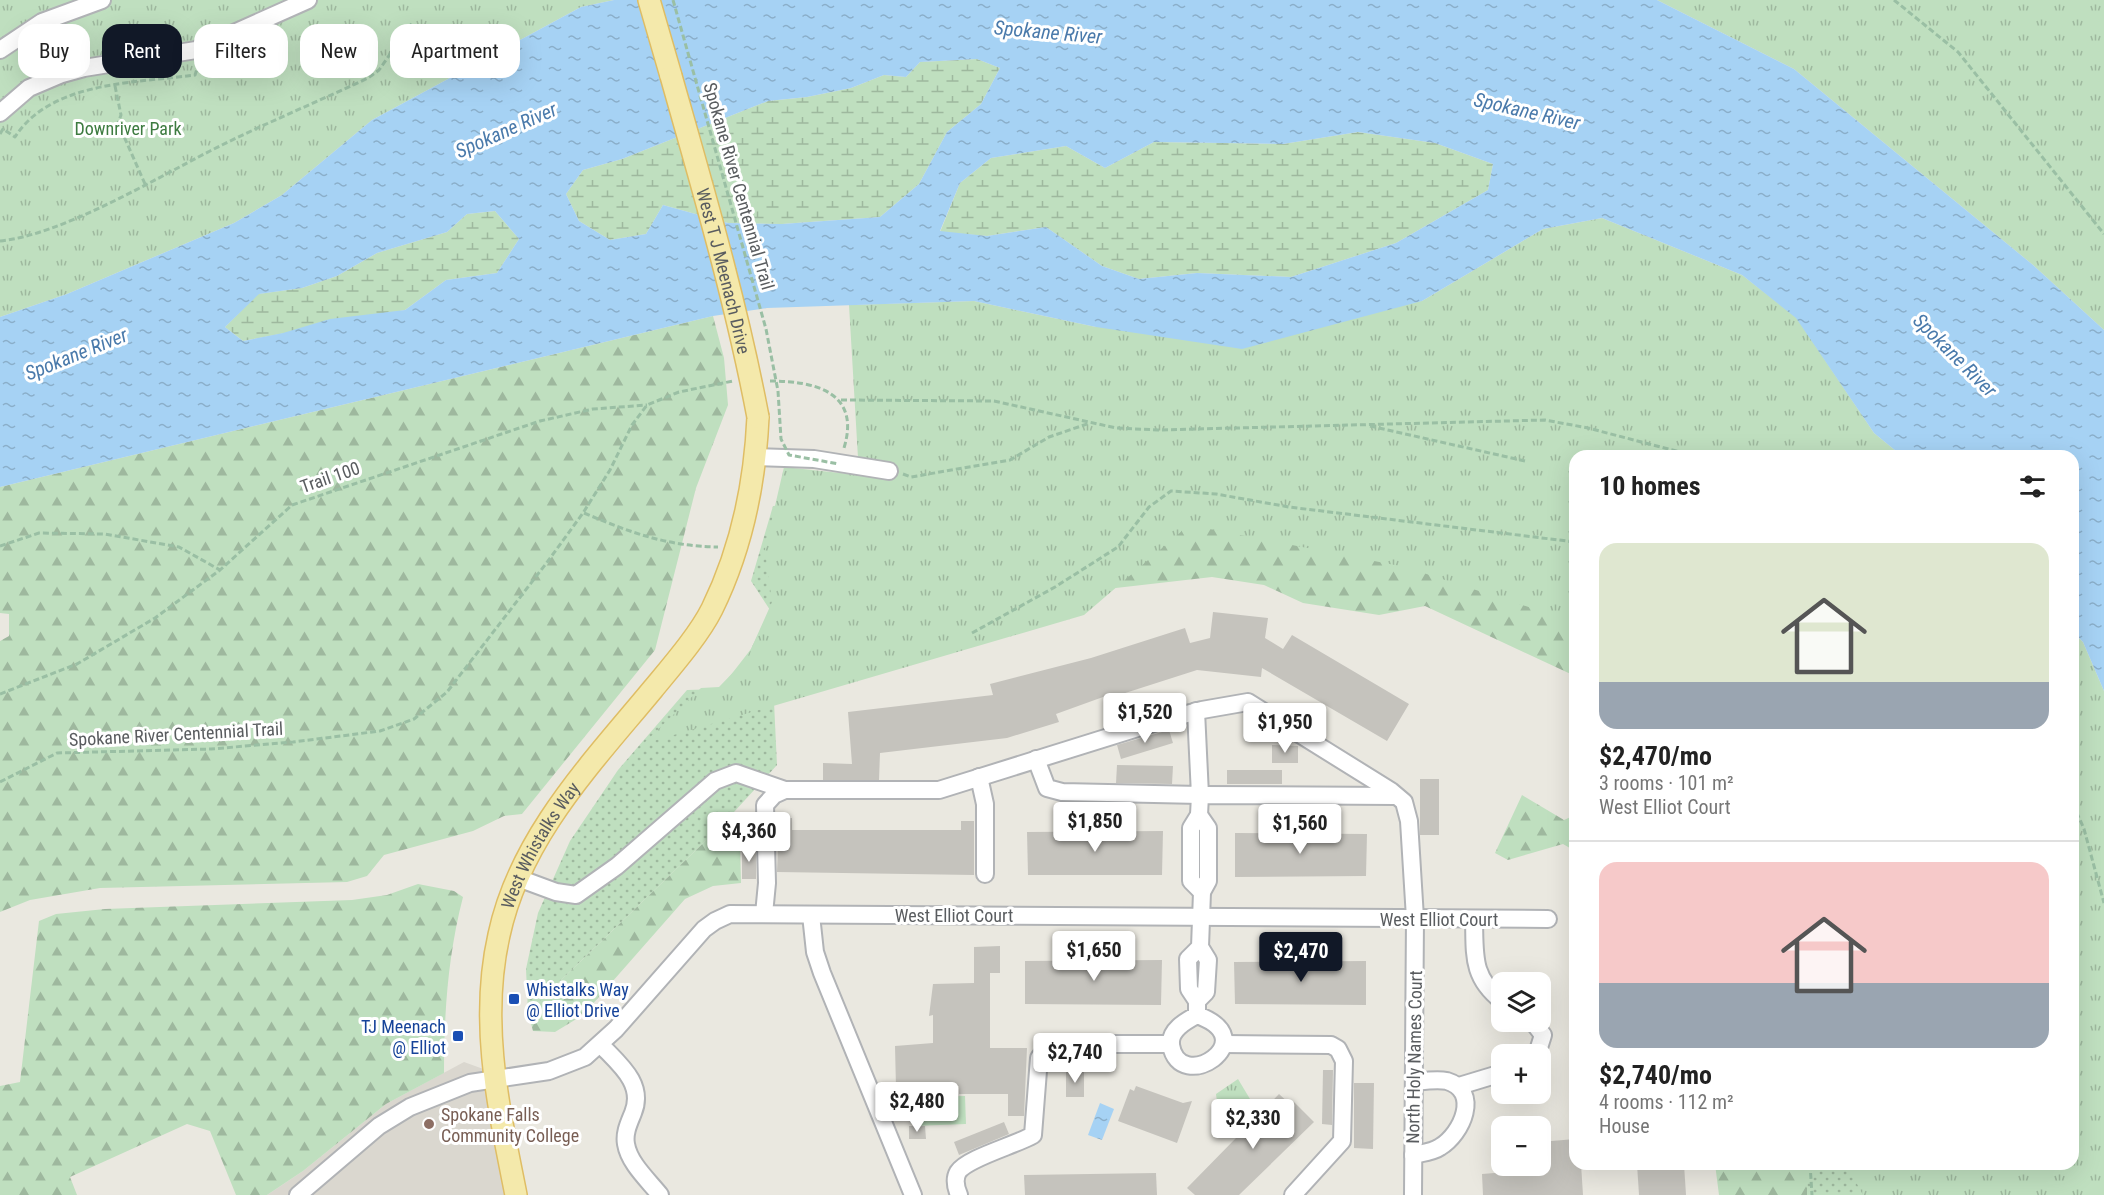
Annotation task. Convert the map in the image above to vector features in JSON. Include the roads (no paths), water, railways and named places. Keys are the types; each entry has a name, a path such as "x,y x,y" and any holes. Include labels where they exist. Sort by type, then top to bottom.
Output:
{"main road":[{"name":"West T J Meenach Drive","path":"649,0 726,269 742,331 758,417 756,457 748,511 735,547"},
{"name":"West Whistalks Way","path":"516,1195 506,1154 490,1027 492,976 499,933 518,878 534,844 558,807 670,668 712,610 735,547"}],"street":[{"path":"0,50 42,22 102,0"},
{"path":"0,113 29,88 62,74 84,68 196,50 308,0"},
{"path":"756,457 814,459 890,471"},
{"path":"518,878 556,892 576,895 617,866 715,781 736,773 785,790 928,790 979,777 1196,711 1248,702 1396,796"},
{"path":"1196,711 1200,795 1199,815 1191,828 1191,881 1202,892 1200,947 1188,959 1188,988 1197,1008 1220,1027 1224,1044 1221,1052 1210,1063 1199,1067 1186,1066 1175,1056 1171,1044 1173,1033 1197,1008"},
{"path":"1036,759 1047,788 1062,792 1396,796"},
{"path":"979,777 985,804 984,874"},
{"path":"764,914 767,883 765,805 774,795 785,790"},
{"name":"North Holy Names Court","path":"1396,796 1404,802 1409,821 1415,918 1413,1195"},
{"name":"West Elliot Court","path":"298,1195 392,1118 443,1092 495,1078 568,1065 601,1045 708,925 730,914 1548,919"},
{"path":"812,915 815,952 822,973 914,1195"},
{"path":"1474,919 1475,958 1481,980 1491,990"},
{"path":"959,1195 955,1185 958,1172 968,1164 1033,1136 1039,1058 1046,1049 1058,1044 1171,1044"},
{"path":"1224,1044 1331,1045 1341,1054 1344,1061 1342,1141 1293,1195"},
{"path":"601,1045 628,1075 635,1087 637,1100 626,1132 626,1145 634,1162 660,1195"},
{"path":"1459,1086 1491,1076"},
{"path":"1413,1155 1439,1148 1455,1134 1465,1112 1465,1094 1459,1086 1445,1081 1414,1082"}],"water":[{"name":"Spokane River","path":"614,0 1657,0 1794,69 2033,265 2104,330 2104,691 2083,642 2079,638 2079,450 1895,450 1874,433 1796,318 1742,275 1602,218 1543,229 1422,301 1242,349 1096,327 974,301 767,308 713,316 0,487 0,317 67,294 234,223 282,195 372,120 450,78 520,78 520,40 581,7","holes":["977,59 1000,68 981,104 947,132 919,184 880,217 782,224 728,223 663,205 646,234 610,240 579,221 566,194 583,170 622,159 768,101 807,97 851,88 884,75 906,77 920,62","1358,132 1435,143 1493,164 1488,190 1396,243 1291,277 1197,273 1139,279 1102,266 1046,227 987,236 940,231 960,183 991,158 1066,146 1105,168 1154,142 1283,144","495,211 519,239 497,273 446,280 405,310 330,319 283,333 243,341 225,327 259,294 302,288 337,276 377,253 447,232 467,214"]},
{"path":"1100,1103 1114,1109 1102,1140 1088,1135"}],"place":[{"name":"Whistalks Way @ Elliot Drive","path":"514,999"},
{"name":"TJ Meenach @ Elliot","path":"458,1036"},
{"name":"Spokane Falls Community College","path":"429,1124"}],"park label":[{"name":"Downriver Park","path":"128,128"}]}
